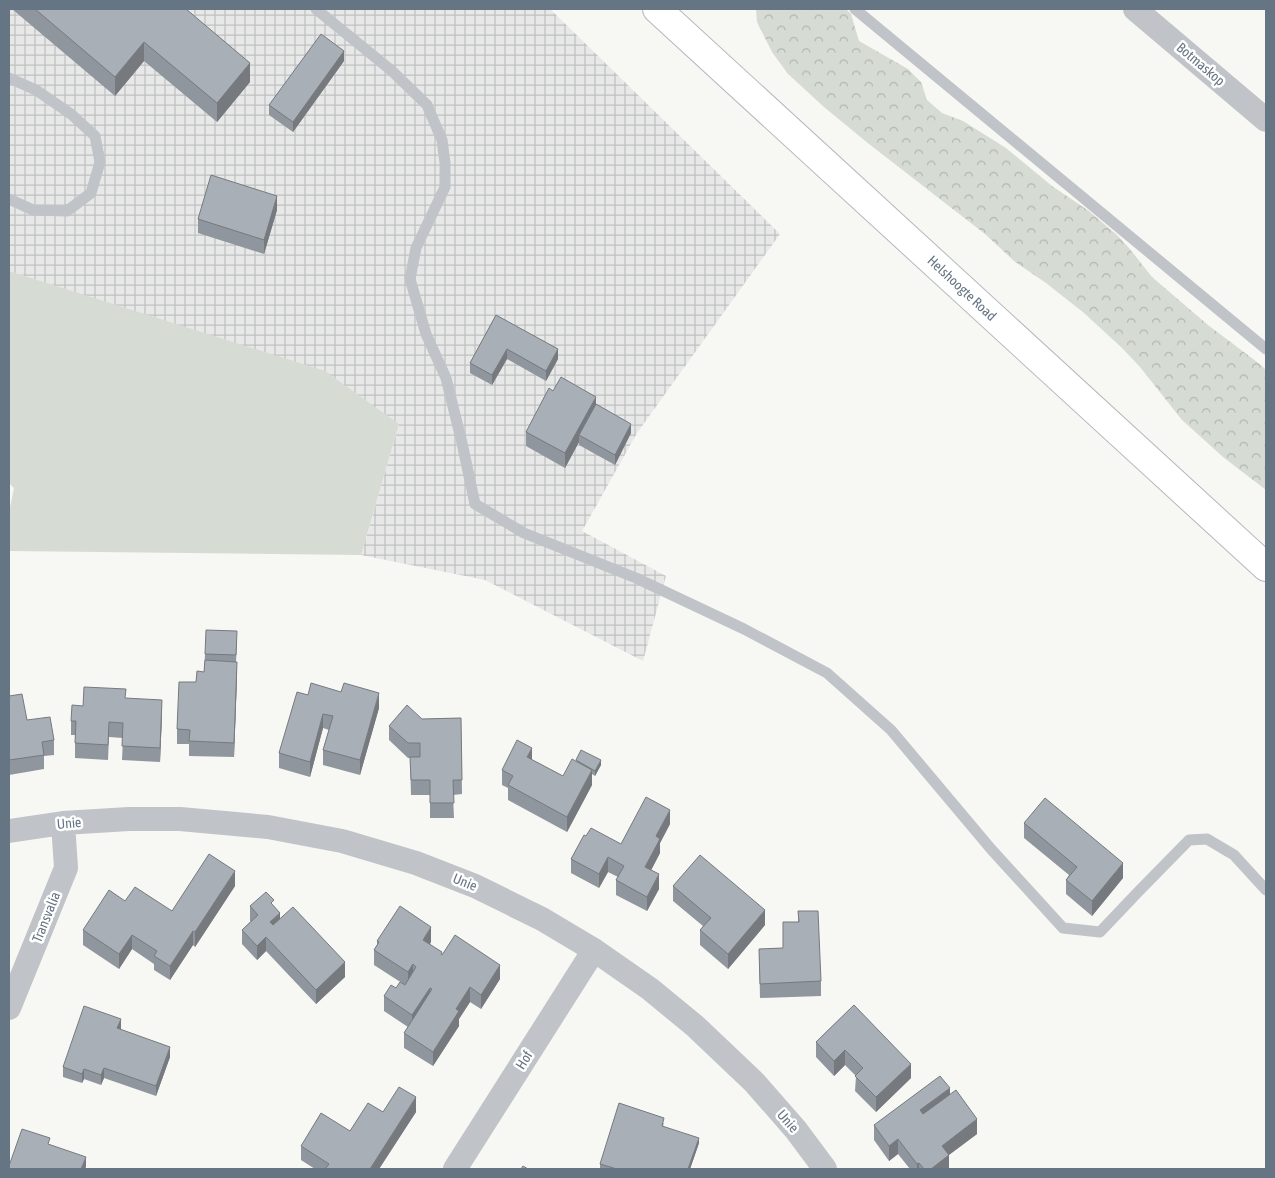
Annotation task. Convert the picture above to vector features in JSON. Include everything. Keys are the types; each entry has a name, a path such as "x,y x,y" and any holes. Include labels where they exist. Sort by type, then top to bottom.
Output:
{"main road":[{"name":"Helshoogte Road","path":"657,9 1266,567"}],"street":[{"name":"Botmaskop","path":"1135,9 1266,120"},
{"name":"Unie","path":"9,831 63,823 129,819 180,820 268,827 342,841 416,863 475,886 542,919 594,950 650,989 694,1026 754,1082 796,1130 825,1169"},
{"name":"Transvalia","path":"9,1008 66,868 63,823"},
{"name":"Hof","path":"455,1169 594,950"}],"lane":[{"path":"316,9 392,71 427,104 442,140 445,163 444,187 416,248 410,279 426,334 446,378 475,504 524,533 636,578 744,629 827,673 890,730 991,849 1063,928 1100,932 1189,840 1207,839 1234,855 1266,890"},
{"path":"855,9 1266,349"},
{"path":"9,78 36,90 71,114 95,136 100,162 91,193 66,211 33,210 9,199"}],"shaded area":[{"path":"9,9 550,9 780,234 637,433 582,531 666,576 643,661 485,580 361,555 399,424 142,314 9,271"}],"green space":[{"path":"756,9 846,9 851,14 859,41 908,69 921,82 927,100 942,113 963,121 1006,148 1052,186 1089,211 1117,235 1152,277 1208,325 1261,365 1266,370 1266,490 1223,457 1182,420 1140,367 1084,313 1014,261 985,234 869,144 788,74 772,52 757,22"},
{"path":"9,271 325,371 399,424 361,555 9,551 9,512 14,488 9,483"}],"building":[{"path":"35,9 186,9 250,63 217,103 144,42 115,77"},
{"path":"321,34 344,51 293,122 269,105"},
{"path":"211,175 277,196 264,240 198,219"},
{"path":"496,315 558,349 546,371 507,349 492,375 470,363"},
{"path":"561,377 596,397 565,453 526,432 549,388 553,391"},
{"path":"596,404 631,424 615,455 579,435"},
{"path":"206,630 237,631 236,655 205,654"},
{"path":"205,660 237,662 234,743 189,741 190,730 177,729 179,682 196,682 197,671 204,672"},
{"path":"311,683 341,692 344,683 379,693 360,760 323,750 333,716 323,714 310,762 279,753 297,692 308,695"},
{"path":"84,687 126,689 125,698 162,700 160,748 122,746 123,723 109,722 108,745 75,743 76,721 71,721 72,705 83,706"},
{"path":"22,694 27,720 50,717 54,740 42,742 44,755 9,760 9,696"},
{"path":"407,705 422,719 461,718 462,780 453,780 454,803 430,803 430,780 411,780 410,757 420,757 420,743 408,743 389,726"},
{"path":"517,740 532,748 527,757 563,776 572,759 592,770 567,817 508,785 513,776 502,770"},
{"path":"581,750 601,760 595,771 576,760"},
{"path":"646,797 670,810 656,836 660,839 645,867 659,874 647,897 616,880 624,866 608,857 599,874 571,859 584,835 586,836 591,828 621,844"},
{"path":"1045,798 1123,863 1092,901 1066,880 1077,867 1024,823"},
{"path":"209,854 235,871 170,966 154,956 157,951 132,935 119,954 83,930 109,890 125,901 135,887 172,911"},
{"path":"700,855 765,910 728,954 700,930 711,918 673,886"},
{"path":"266,892 274,900 271,903 280,913 270,922 273,925 293,907 345,962 316,990 266,937 257,946 242,930 258,915 250,906"},
{"path":"400,906 431,927 423,940 442,952 442,955 455,935 500,965 481,995 470,987 456,1009 459,1011 433,1052 404,1033 432,989 430,988 412,1015 384,996 391,985 396,988 400,982 405,985 416,967 413,964 408,972 374,950 379,942 377,941"},
{"path":"798,911 818,911 821,981 760,984 759,949 783,948 783,922 799,922"},
{"path":"854,1005 911,1064 876,1097 855,1076 863,1068 845,1050 834,1061 816,1042"},
{"path":"84,1006 121,1019 117,1028 170,1047 156,1086 104,1068 101,1075 84,1069 82,1074 63,1067"},
{"path":"940,1076 950,1088 920,1110 923,1114 956,1090 977,1119 942,1146 949,1155 931,1169 924,1169 919,1163 917,1164 898,1139 889,1146 874,1125"},
{"path":"399,1087 416,1097 370,1169 325,1169 329,1164 301,1146 321,1113 350,1131 368,1103 383,1112"},
{"path":"619,1103 664,1118 662,1126 699,1138 688,1169 617,1169 600,1164"},
{"path":"22,1129 50,1138 48,1144 86,1157 81,1169 9,1169"}]}
